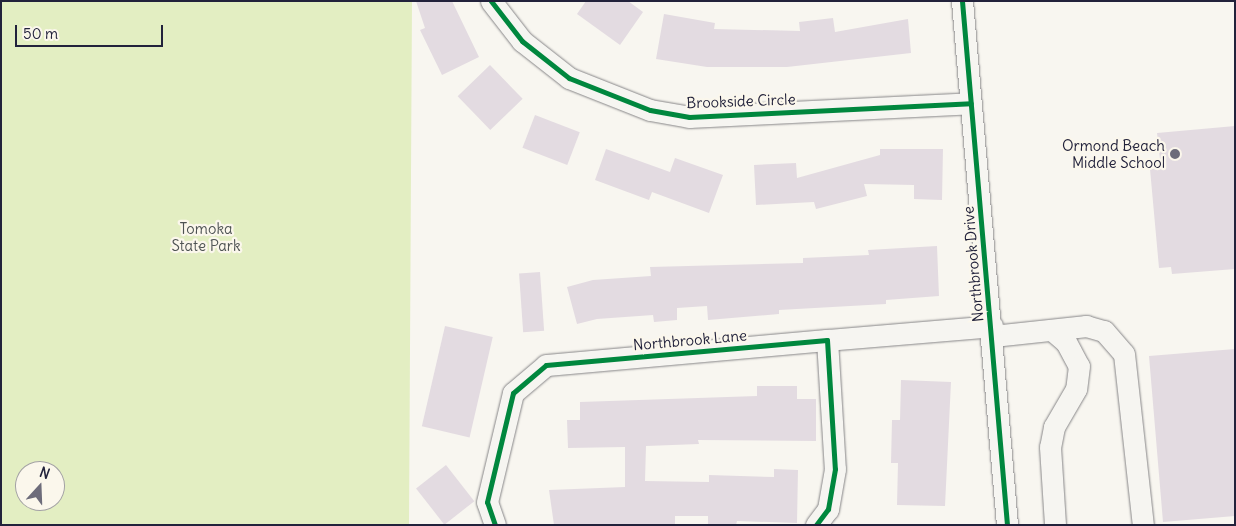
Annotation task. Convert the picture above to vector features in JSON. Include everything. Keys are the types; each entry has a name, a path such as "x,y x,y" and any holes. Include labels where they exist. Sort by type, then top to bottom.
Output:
{"street":[{"name":"Brookside Circle","path":"491,1 522,41 569,78 650,110 689,117 971,103"},
{"name":"Northbrook Drive","path":"962,1 992,331 1007,525"},
{"name":"Northbrook Lane","path":"495,525 486,502 513,393 546,365 827,340 992,331 1052,330 1086,326 1104,332 1124,354 1143,525"},
{"path":"1052,330 1066,342 1079,366 1076,388 1054,427 1050,446 1055,525"},
{"path":"816,525 828,509 835,469 827,340"}],"green space":[{"name":"Tomoka State Park","path":"1,1 412,1 409,525 1,525"}],"building":[{"path":"416,1 452,1 479,57 442,75 420,30 425,28"},
{"path":"586,1 628,1 643,12 620,45 577,14"},
{"path":"664,14 715,23 714,29 800,31 799,22 833,18 835,32 908,19 911,53 787,67 707,67 656,59"},
{"path":"490,65 523,99 490,130 458,96"},
{"path":"535,115 580,132 567,165 522,148"},
{"path":"1235,126 1235,269 1172,274 1171,267 1159,268 1150,169 1161,168 1157,133"},
{"path":"606,149 670,172 675,158 723,175 709,213 652,192 649,200 595,180"},
{"path":"880,149 943,149 942,200 914,199 914,185 864,184 867,196 816,209 814,202 756,205 754,165 796,163 797,178 880,155"},
{"path":"937,246 939,296 886,300 886,304 779,310 779,314 708,320 707,306 677,308 677,320 654,322 653,315 597,319 577,324 567,287 593,280 651,276 650,267 803,263 803,258 869,255 868,250"},
{"path":"540,272 544,331 523,332 519,273"},
{"path":"445,326 493,337 470,437 422,426"},
{"path":"1235,349 1235,516 1163,522 1149,356"},
{"path":"901,380 951,382 945,506 897,505 898,463 891,463 892,420 900,420"},
{"path":"757,386 797,386 797,399 816,399 816,441 698,440 699,444 646,446 645,481 709,482 709,475 774,477 774,469 798,470 797,523 737,521 736,525 708,525 708,516 675,516 675,525 554,525 549,490 625,487 625,447 568,448 567,420 580,420 580,402 757,396"},
{"path":"446,465 474,501 444,525 416,488"}],"cycle path":[{"path":"491,1 522,41 569,78 650,110 689,117 971,103"},
{"path":"962,1 1007,525"},
{"path":"495,525 487,502 513,393 546,365 827,340 835,469 828,509 816,525"}],"place":[{"name":"Ormond Beach Middle School","path":"1175,154"}]}
